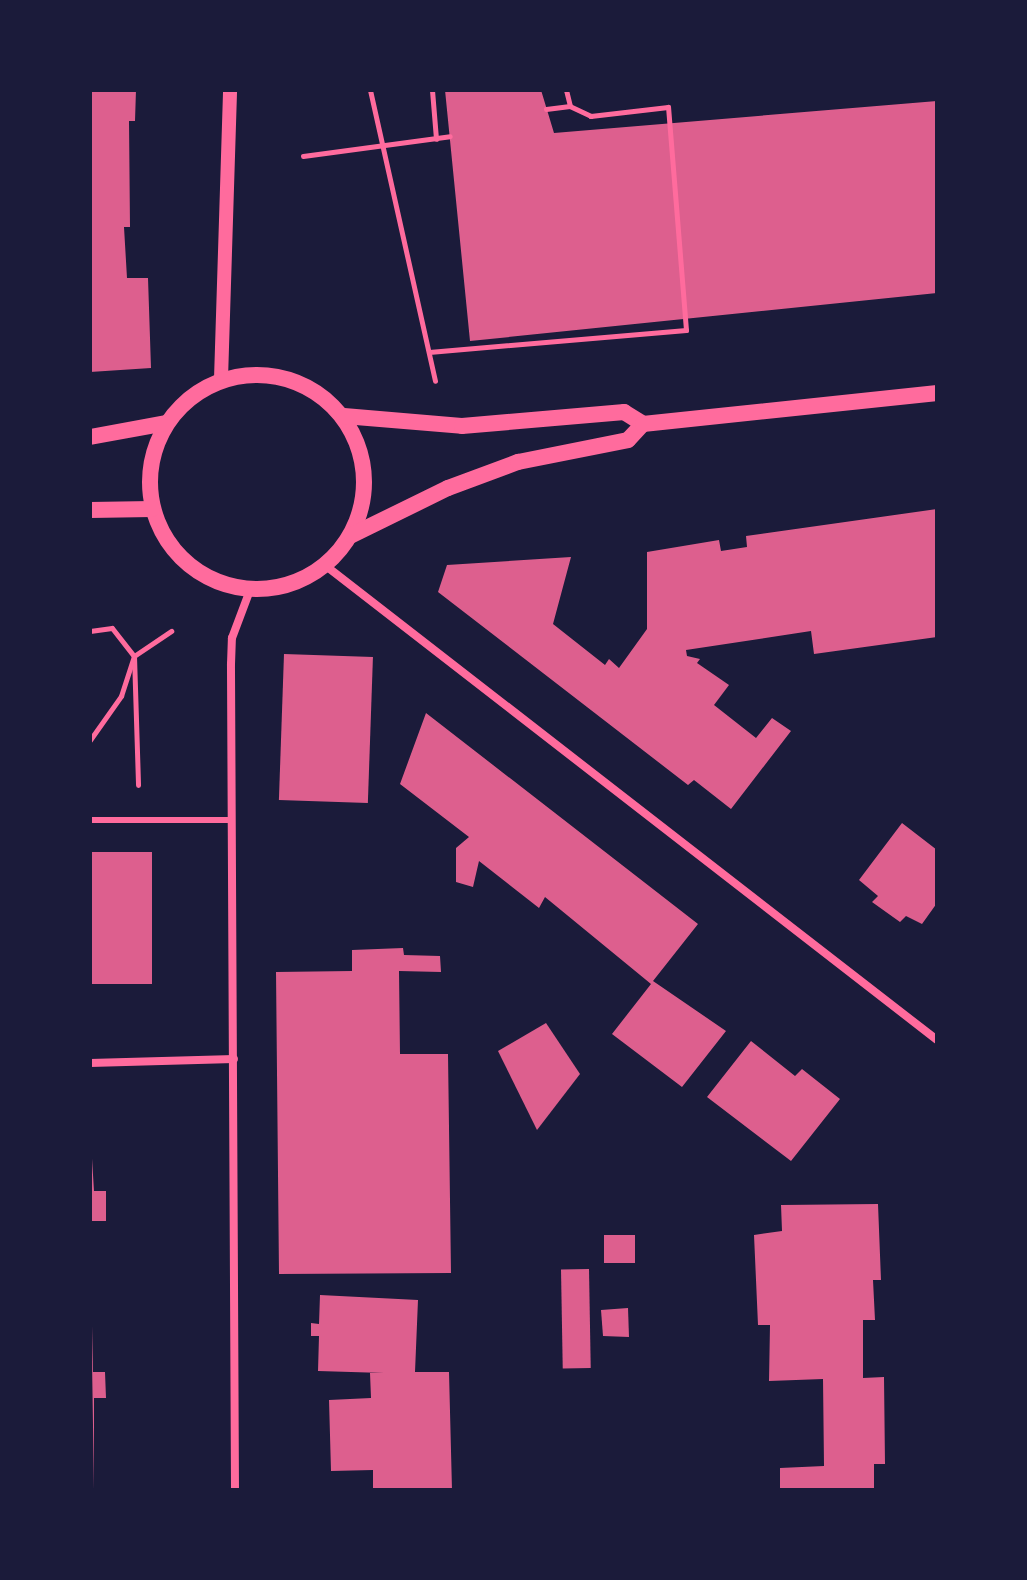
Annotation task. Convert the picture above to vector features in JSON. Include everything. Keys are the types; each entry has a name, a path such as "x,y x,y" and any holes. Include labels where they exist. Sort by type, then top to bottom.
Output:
{"main road":[{"path":"266,374 309,386 344,416 362,457 365,497 352,535 326,566 291,585 250,590 221,584 193,570 172,548 152,509 152,456 166,423 189,397 221,379 266,374"},
{"path":"344,416 462,426 624,412 643,424 937,393"},
{"path":"90,437 166,423"},
{"path":"352,535 448,488 518,462 628,440 643,424"},
{"path":"90,510 152,509"}],"street":[{"path":"221,379 230,90"},
{"path":"326,566 937,1040"},
{"path":"235,1490 232,638 250,590"},
{"path":"90,1063 234,1059"}],"lane":[{"path":"90,820 231,820"}],"path":[{"path":"370,90 435,381"},
{"path":"432,90 436,139"},
{"path":"566,90 570,106"},
{"path":"429,352 686,330 668,107 591,116 570,106 546,109"},
{"path":"303,156 385,149 450,136"},
{"path":"90,631 112,628 134,656 139,820"},
{"path":"90,740 121,696 134,656 171,631"}],"building":[{"path":"90,90 136,90 135,121 129,121 130,227 124,227 127,278 148,278 151,368 90,372"},
{"path":"445,90 541,90 554,133 937,101 937,293 470,341"},
{"path":"937,509 937,637 814,654 811,631 686,650 687,656 700,659 697,663 729,685 714,705 756,738 772,718 791,731 731,809 694,780 688,785 438,592 447,565 571,557 553,624 605,665 609,659 619,668 647,629 647,552 719,540 721,551 747,547 746,536"},
{"path":"284,654 373,657 368,803 279,800"},
{"path":"426,713 698,924 653,981 726,1031 682,1087 612,1034 651,984 545,897 539,908 479,861 473,887 456,882 456,848 469,837 400,784"},
{"path":"902,823 937,850 937,903 922,924 906,916 900,922 872,902 878,896 859,880"},
{"path":"90,852 152,852 152,984 90,984"},
{"path":"403,948 404,955 440,956 441,972 399,971 400,1054 448,1054 451,1273 279,1274 276,972 352,971 352,950"},
{"path":"546,1023 580,1074 537,1130 498,1051"},
{"path":"751,1041 795,1076 802,1069 840,1099 791,1161 707,1097"},
{"path":"90,1126 94,1191 106,1191 106,1221 90,1221"},
{"path":"878,1204 881,1280 873,1280 875,1320 863,1320 863,1378 884,1377 885,1464 874,1464 874,1490 780,1490 780,1468 824,1466 823,1379 769,1381 770,1325 758,1325 754,1235 782,1231 781,1205"},
{"path":"90,1233 93,1372 105,1372 106,1398 94,1398 94,1490"},
{"path":"604,1235 635,1235 635,1263 604,1263"},
{"path":"561,1269 589,1269 591,1368 563,1368"},
{"path":"320,1295 418,1300 415,1372 449,1372 452,1490 373,1490 373,1470 331,1471 329,1400 371,1398 370,1373 384,1373 318,1371 319,1336 311,1336 311,1323 319,1324"},
{"path":"628,1308 629,1337 603,1336 601,1310"}]}
